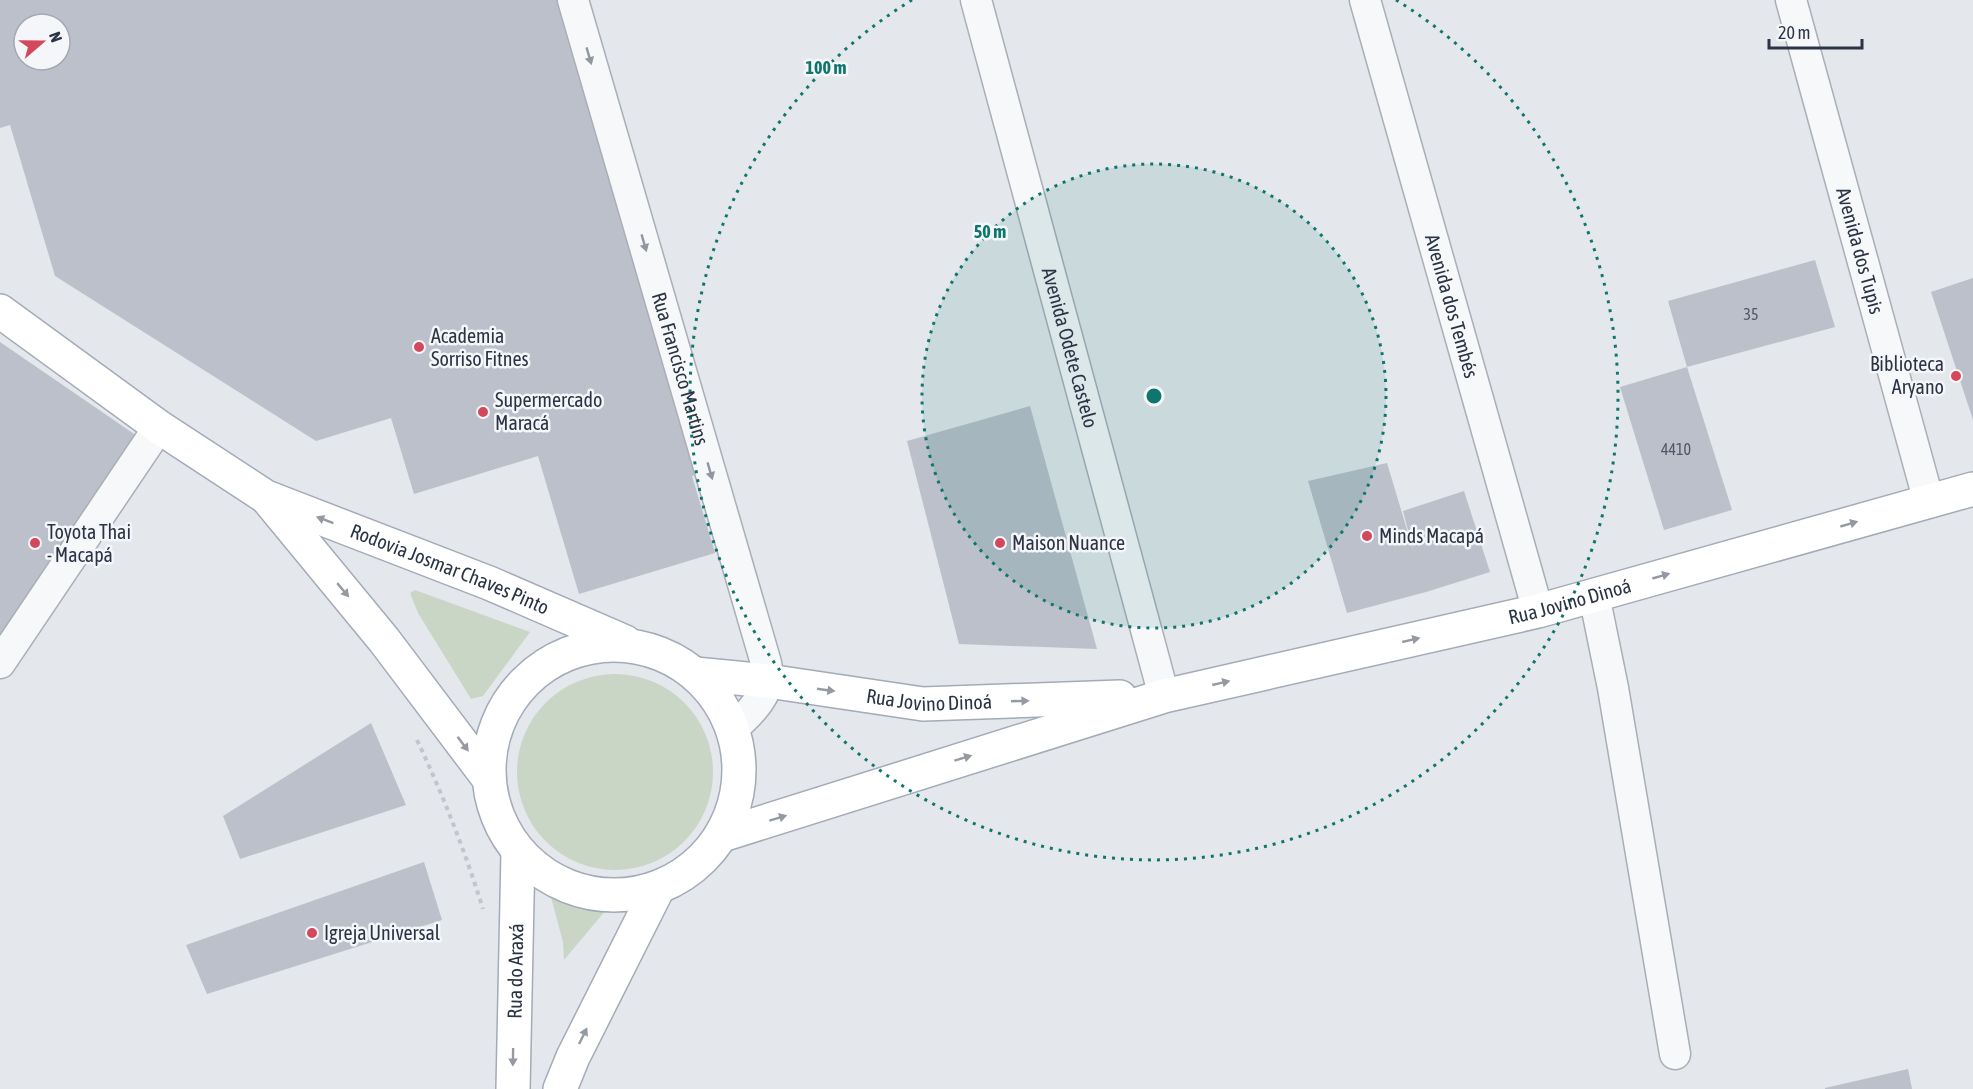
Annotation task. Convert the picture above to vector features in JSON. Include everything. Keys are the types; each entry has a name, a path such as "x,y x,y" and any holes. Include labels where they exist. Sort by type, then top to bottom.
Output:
{"main road":[{"name":"Rodovia Josmar Chaves Pinto","path":"0,312 159,427 266,497 489,584 632,645"},
{"name":"Rua Jovino Dinoá","path":"722,835 1164,696 1538,611 1973,489"},
{"name":"Rodovia Josmar Chaves Pinto","path":"266,497 384,640 489,779"},
{"path":"632,645 665,655 695,674 717,699 732,729 739,765 736,801 722,835 694,867 657,888 620,896 582,892 547,877 518,852 498,818 489,779 491,742 505,707 528,678 559,656 594,646 632,645"},
{"name":"Rua Jovino Dinoá","path":"695,674 768,681 923,704 1164,696"},
{"name":"Rua do Araxá","path":"513,1089 518,852"},
{"path":"560,1089 573,1057 657,888"}],"street":[{"name":"Rua Francisco Martins","path":"573,0 766,663 768,681"},
{"name":"Avenida Odete Castelo","path":"976,0 1164,696"},
{"name":"Avenida dos Tembés","path":"1365,0 1538,611"},
{"name":"Avenida dos Tupis","path":"1791,0 1929,502"},
{"path":"0,663 159,427"},
{"path":"1594,595 1676,1054"},
{"path":"732,729 747,716 768,681"}],"path":[{"path":"416,738 436,780 486,916"}],"green space":[{"path":"415,590 530,632 483,696 471,699 418,613 410,593"},
{"path":"605,674 625,674 661,685 670,690 691,710 706,734 713,762 713,782 706,810 697,827 677,848 661,859 644,866 625,870 605,870 577,863 560,854 533,827 521,801 517,782 517,762 524,734 533,717 560,690 586,678"},
{"path":"551,897 578,908 606,910 564,960 563,942"}],"building":[{"name":"Academia Sorriso Fitnes","path":"0,0 565,0 707,471 692,476 715,553 579,594 538,456 414,494 391,418 316,441 55,276 10,125 0,128"},
{"path":"1815,260 1835,327 1687,367 1668,301"},
{"path":"1973,278 1973,420 1931,292"},
{"name":"Toyota Thai - Macapá","path":"0,342 140,438 0,648"},
{"path":"1687,367 1732,510 1664,530 1620,387"},
{"name":"Maison Nuance","path":"1030,406 1097,649 959,644 907,441"},
{"name":"Minds Macapá","path":"1387,463 1414,553 1403,511 1464,491 1490,572 1347,613 1308,481"},
{"path":"371,723 406,805 240,859 223,816"},
{"name":"Igreja Universal","path":"424,862 442,920 207,994 186,945"},
{"path":"1908,1069 1912,1089 1825,1089 1825,1088"}],"place":[{"name":"Academia Sorriso Fitnes","path":"419,347"},
{"name":"Biblioteca Aryano","path":"1956,376"},
{"name":"Supermercado Maracá","path":"483,412"},
{"name":"Minds Macapá","path":"1367,536"},
{"name":"Toyota Thai - Macapá","path":"35,543"},
{"name":"Maison Nuance","path":"1000,543"},
{"name":"Igreja Universal","path":"312,933"}]}
